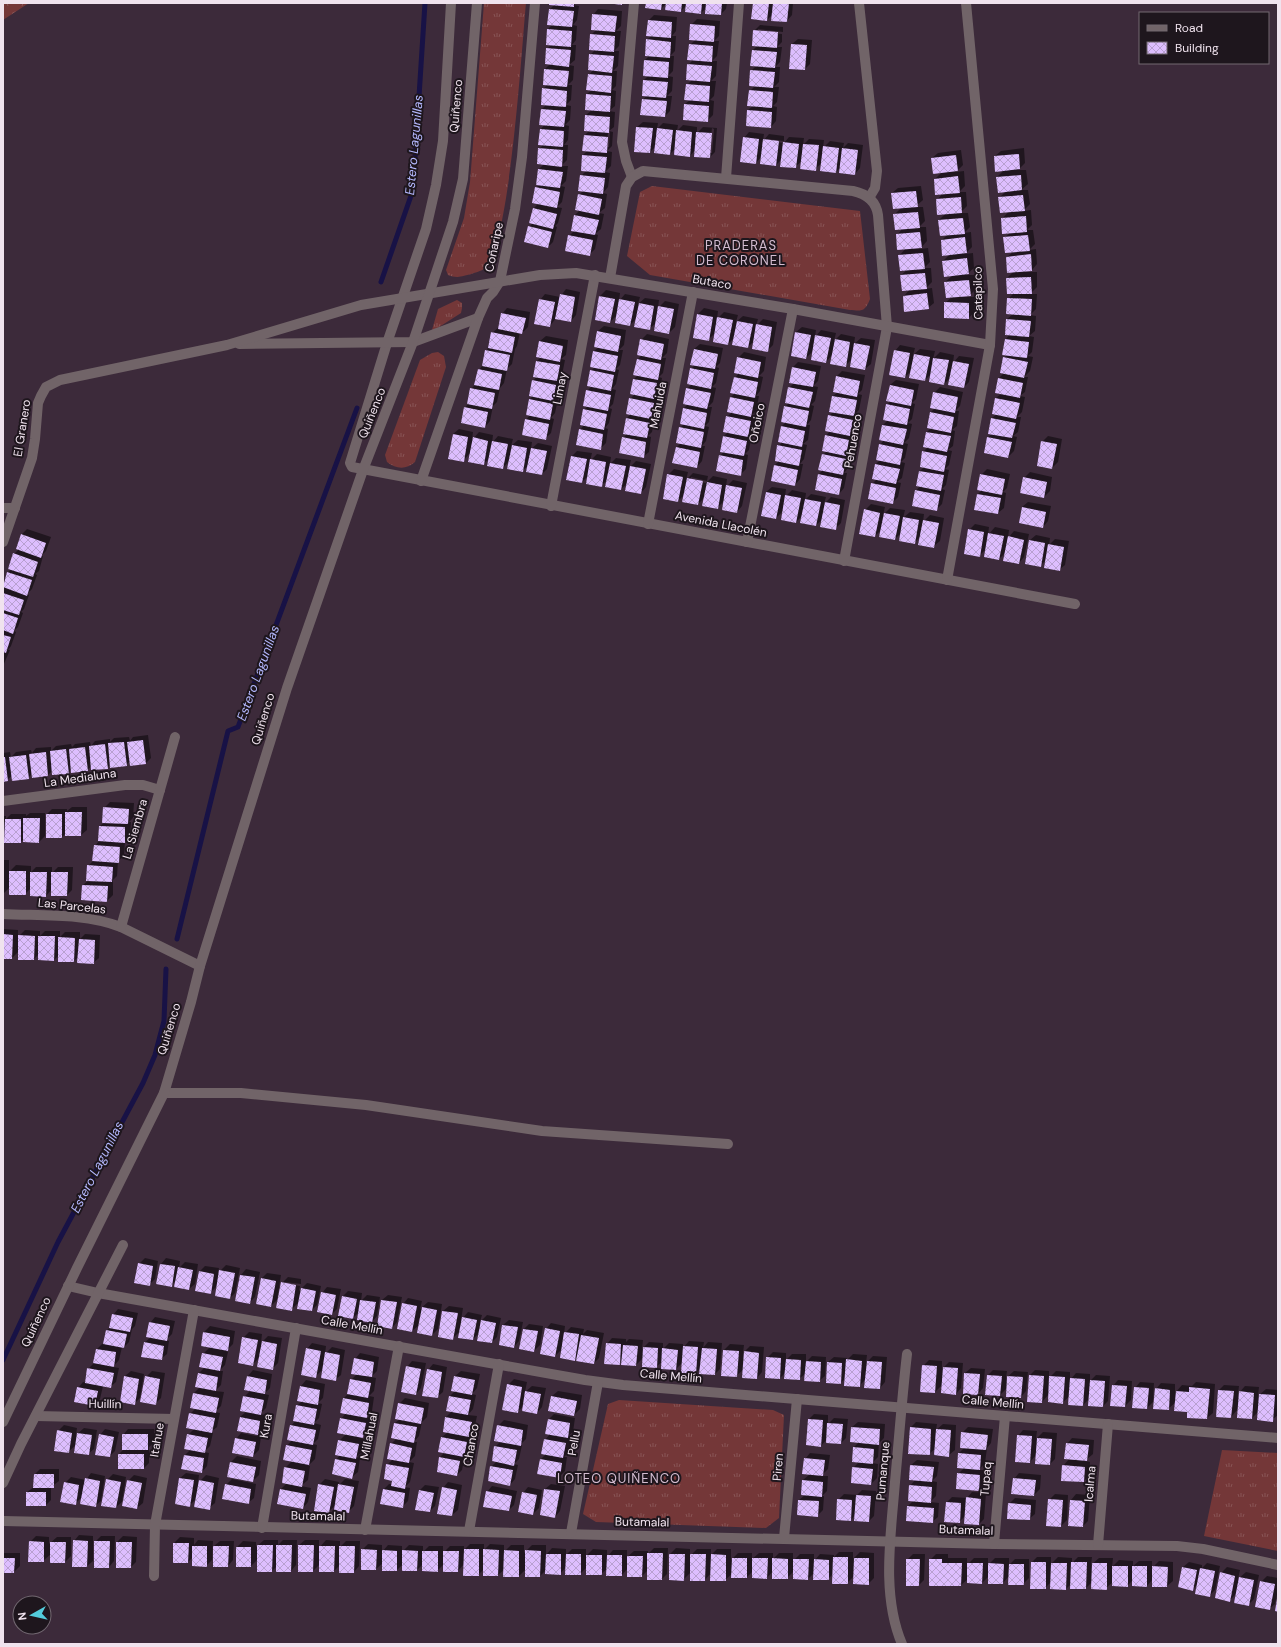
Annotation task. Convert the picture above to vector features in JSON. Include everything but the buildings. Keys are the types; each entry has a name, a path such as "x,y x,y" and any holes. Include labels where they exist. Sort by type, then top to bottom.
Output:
{"street":[{"name":"Quiñenco","path":"363,470 352,467 350,463 387,343 426,229 436,185 443,141 451,3"},
{"name":"Quiñenco","path":"3,1422 68,1286 164,1093 200,966 287,688 363,470 413,342 453,222 463,179 477,3"},
{"name":"Coñaripe","path":"421,481 478,318 487,298 500,281 509,240 518,183 535,3"},
{"path":"632,177 622,142 634,3"},
{"path":"726,178 739,3"},
{"path":"610,278 626,186 632,177 637,173 650,171 853,191 865,194 870,198 875,188 877,171 859,3"},
{"name":"Catapilco","path":"946,580 990,345 992,289 966,3"},
{"name":"Pehuenco","path":"844,561 887,327 878,215 874,203 870,198"},
{"name":"Butaco","path":"227,345 361,305 429,292 560,273 595,275 990,345"},
{"name":"Limay","path":"551,506 595,275"},
{"name":"Mahuida","path":"648,524 693,292"},
{"name":"Oñoico","path":"747,542 792,309"},
{"path":"227,345 413,342 478,318"},
{"name":"El Granero","path":"3,542 34,449 38,403 46,387 60,380 227,345"},
{"name":"Avenida Llacolén","path":"363,470 1075,604"},
{"path":"3,508 15,508"},
{"name":"La Siembra","path":"121,927 175,738"},
{"name":"La Medialuna","path":"3,801 125,785 143,785 160,790"},
{"name":"Las Parcelas","path":"3,914 95,919 121,927 200,966"},
{"path":"164,1093 241,1092 366,1105 542,1132 728,1144"},
{"path":"3,1483 123,1245"},
{"name":"Calle Mellín","path":"68,1286 98,1293 598,1382 1278,1438"},
{"name":"Itahue","path":"154,1576 155,1525 194,1310"},
{"name":"Kura","path":"262,1528 296,1328"},
{"name":"Millahual","path":"365,1530 399,1346"},
{"name":"Pumanque","path":"902,1644 893,1615 890,1590 890,1541 907,1354"},
{"name":"Chanco","path":"469,1532 499,1364"},
{"name":"Pellu","path":"571,1533 598,1382"},
{"name":"Piren","path":"784,1538 797,1399"},
{"name":"Huillín","path":"36,1416 174,1419"},
{"name":"Tupaq","path":"994,1544 1005,1416"},
{"name":"Icalma","path":"1098,1545 1108,1424"},
{"name":"Butamalal","path":"3,1521 262,1528 571,1533 994,1544 1190,1547 1278,1565"}],"green space":[{"path":"3,3 29,3 3,20"},
{"path":"484,3 526,3 518,100 508,187 501,225 493,254 484,269 479,272 456,277 448,275 446,270 464,218 470,182"},
{"path":"652,186 860,211 870,299 868,303 863,310 857,311 650,275 627,256 640,192"},
{"path":"457,300 462,303 461,313 432,330 438,309"},
{"path":"438,352 444,356 446,367 415,462 412,465 401,468 394,466 387,462 385,455 420,360 432,353"},
{"path":"619,1400 773,1410 784,1415 779,1518 766,1528 596,1522 583,1514 608,1404"},
{"path":"1222,1450 1278,1453 1278,1551 1204,1536"}],"waterway":[{"name":"Estero Lagunillas","path":"381,282 413,190 425,3"},
{"name":"Estero Lagunillas","path":"177,939 228,731 238,727 357,408"},
{"name":"Estero Lagunillas","path":"3,1360 58,1242 143,1083 155,1055 164,1021 166,969"}],"district":[{"name":"PRADERAS DE CORONEL","path":"741,252"},
{"name":"LOTEO QUIÑENCO","path":"619,1478"}]}
